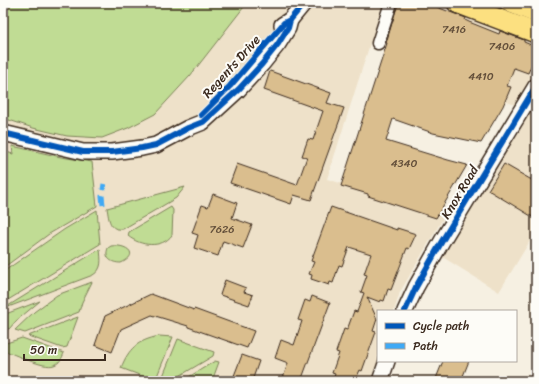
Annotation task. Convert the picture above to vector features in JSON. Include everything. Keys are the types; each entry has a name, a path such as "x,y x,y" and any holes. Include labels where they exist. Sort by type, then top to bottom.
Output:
{"main road":[{"path":"457,3 536,33"},
{"path":"510,3 536,13"}],"street":[{"name":"Regents Drive","path":"3,133 83,152 112,152 156,145 188,128 230,86 284,23 290,20 304,3"},
{"path":"378,43 391,3"},
{"name":"Knox Road","path":"405,310 416,287 442,241 536,86"},
{"path":"380,381 387,362"}],"shaded area":[{"path":"3,3 383,3 327,179 445,215 400,292 394,310 377,310 377,362 370,381 3,381"},
{"path":"390,3 457,3 536,33 536,231 499,292 436,253 523,108 449,80 427,59 376,44"}],"green space":[{"path":"3,3 247,3 190,76 155,114 128,128 102,138 67,136 33,128 3,118"},
{"path":"12,146 92,162 97,206 49,234 3,268 3,151 13,154"},
{"path":"185,187 176,198 123,229 115,228 110,223 107,208"},
{"path":"171,207 173,210 172,235 168,239 157,244 145,244 128,236 129,232"},
{"path":"97,210 100,244 3,303 3,272 65,229"},
{"path":"111,246 126,248 131,253 130,256 127,260 121,263 111,261 107,255 107,252 108,248"},
{"path":"100,249 100,267 93,275 3,309"},
{"path":"92,282 82,302 79,312 25,333 15,330 34,312 57,295"},
{"path":"40,301 16,321 9,329 3,328 3,315"},
{"path":"78,317 67,347 62,348 28,336"},
{"path":"159,336 173,337 155,381 121,368 127,355 135,346 145,340"},
{"path":"22,338 64,353 62,358 58,363 49,366 21,358 3,350 3,344"},
{"path":"178,339 214,352 213,356 171,381 161,381"},
{"path":"215,361 219,362 212,381 182,381"}],"building":[{"path":"398,3 426,3 466,18 465,20 469,22 499,34 500,31 524,40 524,42 536,47 536,67 532,64 528,73 514,68 507,86 511,87 503,106 481,143 433,133 393,119 386,141 467,165 436,218 341,186 387,43"},
{"path":"270,71 331,93 327,103 344,108 311,200 294,195 291,204 230,183 237,164 297,185 307,157 302,156 308,139 313,140 323,111 264,90"},
{"path":"504,164 530,179 536,180 536,219 488,190"},
{"path":"213,194 237,203 232,218 252,225 243,248 223,241 218,256 194,248 198,235 192,233 202,205 208,207"},
{"path":"331,207 397,230 397,228 416,234 409,249 407,248 391,290 388,289 384,301 381,300 380,302 367,297 377,319 373,331 376,332 362,371 360,370 355,381 344,381 334,377 335,374 332,373 339,353 336,352 344,329 347,330 354,311 357,312 364,293 361,292 367,275 364,274 371,254 349,247 342,266 339,265 333,283 330,282 329,285 311,279 312,275 309,274 314,262 311,261"},
{"path":"225,280 246,288 244,292 253,295 249,305 220,295"},
{"path":"151,294 254,331 247,348 188,326 152,315 121,329 112,352 95,345 105,316"},
{"path":"312,296 330,303 301,381 282,381 288,363 275,358 281,340 294,345 302,321 298,320 305,300 310,302"},
{"path":"242,355 259,361 252,381 232,381"},
{"path":"443,362 469,362 461,381 435,381"}],"marked path":[{"path":"103,205 102,196 104,184"}],"cycle path":[{"path":"201,115 230,86 284,23 290,20 304,3"},
{"path":"3,133 83,152 112,152 156,145 188,128 203,122 239,89 278,44 288,28 290,20"},
{"path":"405,310 416,287 442,241 536,86"}]}
